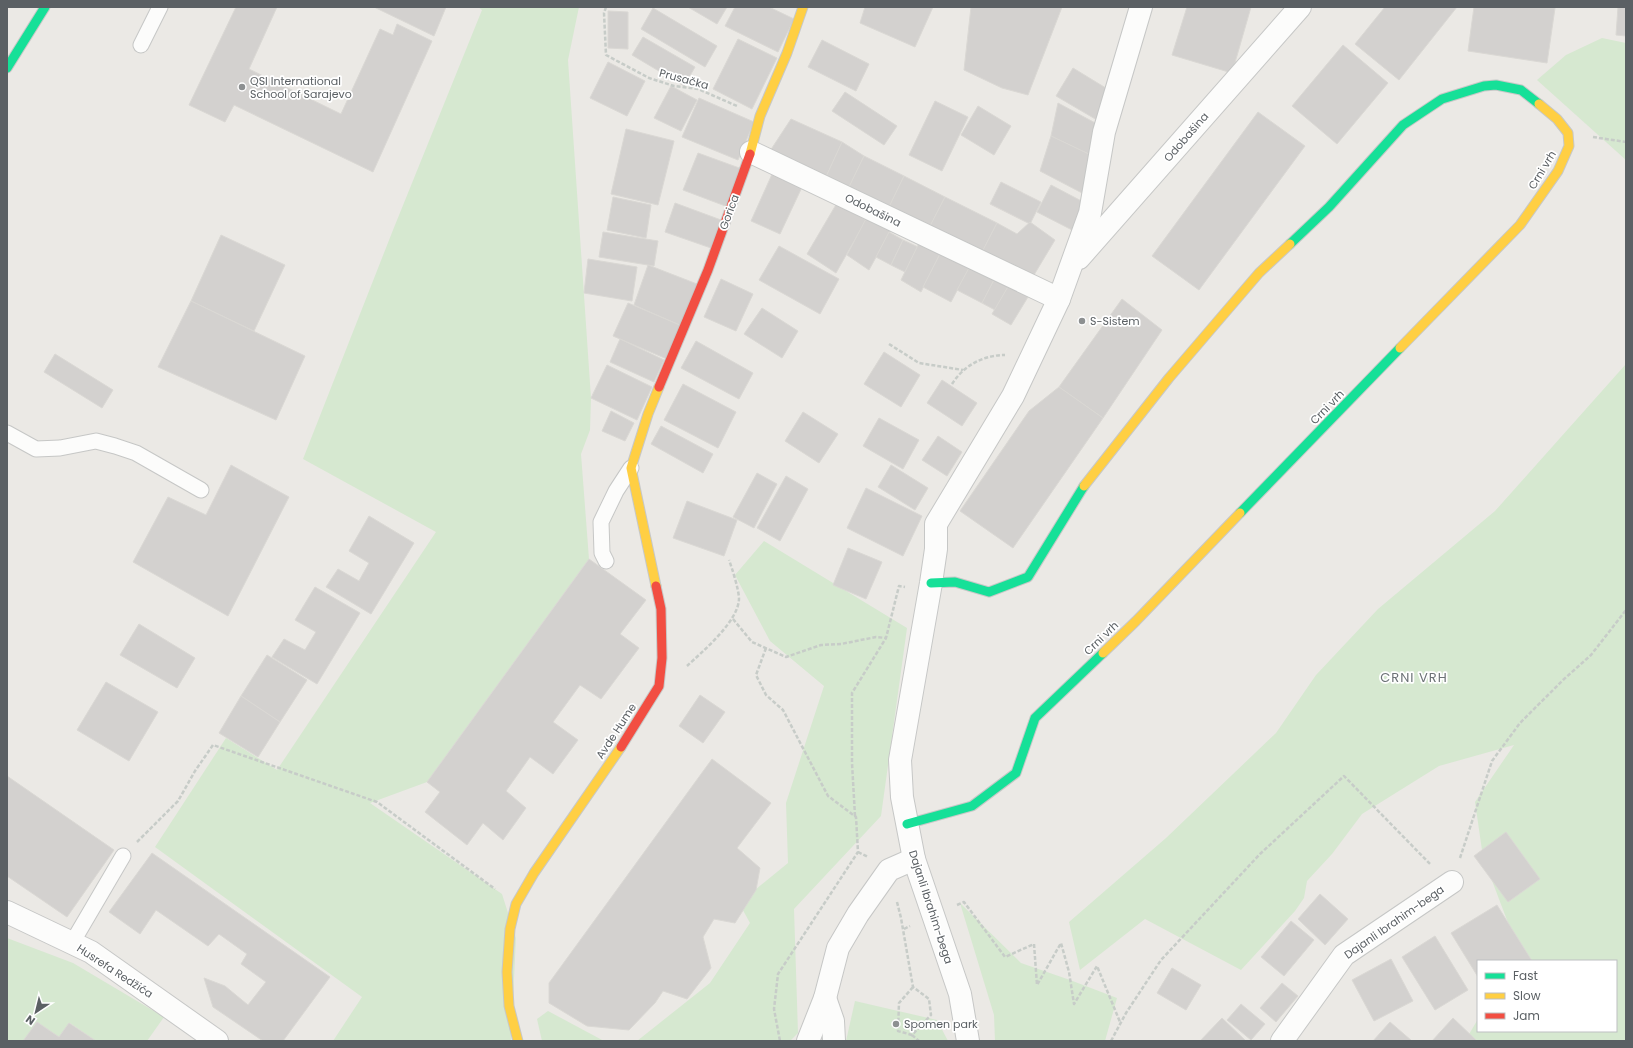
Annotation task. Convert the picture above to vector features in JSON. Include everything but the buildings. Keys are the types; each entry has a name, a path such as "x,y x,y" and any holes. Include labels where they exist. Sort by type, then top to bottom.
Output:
{"street":[{"path":"7,68 45,7"},
{"name":"Gorica","path":"648,414 708,270 751,152 760,116 787,53 803,7"},
{"name":"Odobašina","path":"932,583 936,549 936,524 1013,396 1059,299 1072,267 1090,213 1104,132 1141,7"},
{"name":"Odobašina","path":"1072,267 1300,7"},
{"path":"932,583 955,582 990,592 1028,578 1089,479 1169,378 1260,273 1329,207 1403,125 1442,99 1484,86 1496,84 1521,90 1557,119 1568,133"},
{"name":"Crni vrh","path":"907,824 972,806 1016,773 1035,718 1136,621 1520,225 1558,171 1569,146 1568,133"},
{"name":"Odobašina","path":"751,152 1059,299"},
{"name":"Avde Hume","path":"518,1041 509,1006 507,972 510,929 516,904 534,873 631,732 659,686 662,658 661,609 631,468 648,414"},
{"name":"Dajanli Ibrahim-bega","path":"932,583 900,760 902,797 914,859 960,994 968,1041"},
{"path":"808,1041 825,998 838,948 858,914 888,870 914,859"},
{"name":"Dajanli Ibrahim-bega","path":"1282,1041 1344,955 1452,882"},
{"name":"Husrefa Redžića","path":"7,912 91,952 218,1041"},
{"path":"825,998 833,1022 834,1041"}],"lane":[{"path":"141,45 160,7"},
{"path":"7,433 36,449 60,448 96,441 115,446 136,453 201,490"},
{"path":"606,561 602,553 601,522 616,491 631,468"},
{"path":"72,943 123,856"}],"path":[{"name":"Prusačka","path":"606,7 604,13 606,55 649,78 674,86 698,90 760,116"},
{"path":"1568,133 1626,142"},
{"path":"889,344 919,363 962,370"},
{"path":"952,384 962,370 976,361 996,355 1006,355"},
{"path":"659,686 682,671 733,619 739,599 729,560"},
{"path":"1111,1041 1160,960 1260,854 1344,776 1433,866 1452,882 1492,762 1520,722 1591,655 1626,610"},
{"path":"733,619 752,642 786,657 821,645 842,644 876,637 886,638 852,693 852,763 858,852 778,974 774,1009 780,1041"},
{"path":"766,648 756,675 766,696 783,710 828,796 856,817"},
{"path":"123,856 178,801 195,771 213,745 377,802 516,904"},
{"path":"858,852 888,870 904,929 913,987 929,999 931,1015 912,1034"},
{"path":"904,929 964,902 1005,957 1034,944 1037,985 1061,943 1069,972 1074,1004 1097,966 1121,1023"},
{"path":"913,987 899,1003 898,1031 912,1034 919,1041"}],"green space":[{"path":"478,7 579,7 568,60 591,398 590,430 581,454 589,559 427,782 370,803 502,894 516,938 511,1041 333,1041 362,997 155,847 226,738 277,770 436,532 303,459 393,230 482,10"},
{"path":"1602,38 1626,43 1626,160 1537,80 1566,55"},
{"path":"1626,364 1626,1041 1465,1041 1477,1021 1477,1032 1617,1032 1617,960 1512,960 1518,949 1483,857 1475,802 1514,745 1439,766 1362,814 1332,854 1307,881 1304,898 1295,911 1241,970 1145,919 1080,970 1069,922 1166,838 1276,733 1316,675 1378,609 1495,511"},
{"path":"764,541 907,628 881,816 794,909 798,1033 790,1041 637,1041 710,983 750,923 739,903 788,863 786,803 824,686 770,641 735,575"},
{"path":"960,903 1021,963 1117,998 1105,1041 995,1041 994,1015"},
{"path":"7,938 73,963 164,1017 147,1041 96,1041 70,1023 59,1037 37,1022 23,1041 7,1041"},
{"path":"855,1001 937,1020 948,1041 846,1041"},
{"path":"548,1011 604,1041 542,1041 537,1019"}],"traffic: fast":[{"path":"7,68 45,7"},
{"path":"1290,244 1329,207 1403,125 1442,99 1484,86 1496,85 1521,90 1539,104"},
{"path":"1240,513 1400,348"},
{"path":"931,583 955,582 989,592 1028,577 1084,486"},
{"path":"907,824 972,806 1016,773 1035,718 1103,653"}],"traffic: slow":[{"path":"750,154 760,116 787,53 803,7"},
{"path":"1400,348 1520,225 1558,171 1569,146 1568,133 1557,119 1539,104"},
{"path":"1084,486 1169,378 1259,273 1290,244"},
{"path":"656,586 631,468 648,414 659,387"},
{"path":"1103,653 1136,621 1240,513"},
{"path":"518,1041 509,1006 507,972 510,929 516,904 534,873 621,747"}],"traffic: jam":[{"path":"659,387 708,270 750,154"},
{"path":"621,747 659,686 662,658 661,609 656,586"}],"place":[{"name":"QSI International School of Sarajevo","path":"242,87"},
{"name":"S-Sistem","path":"1082,321"},
{"name":"Spomen park","path":"896,1024"}],"district":[{"name":"CRNI VRH","path":"1414,677"}]}
